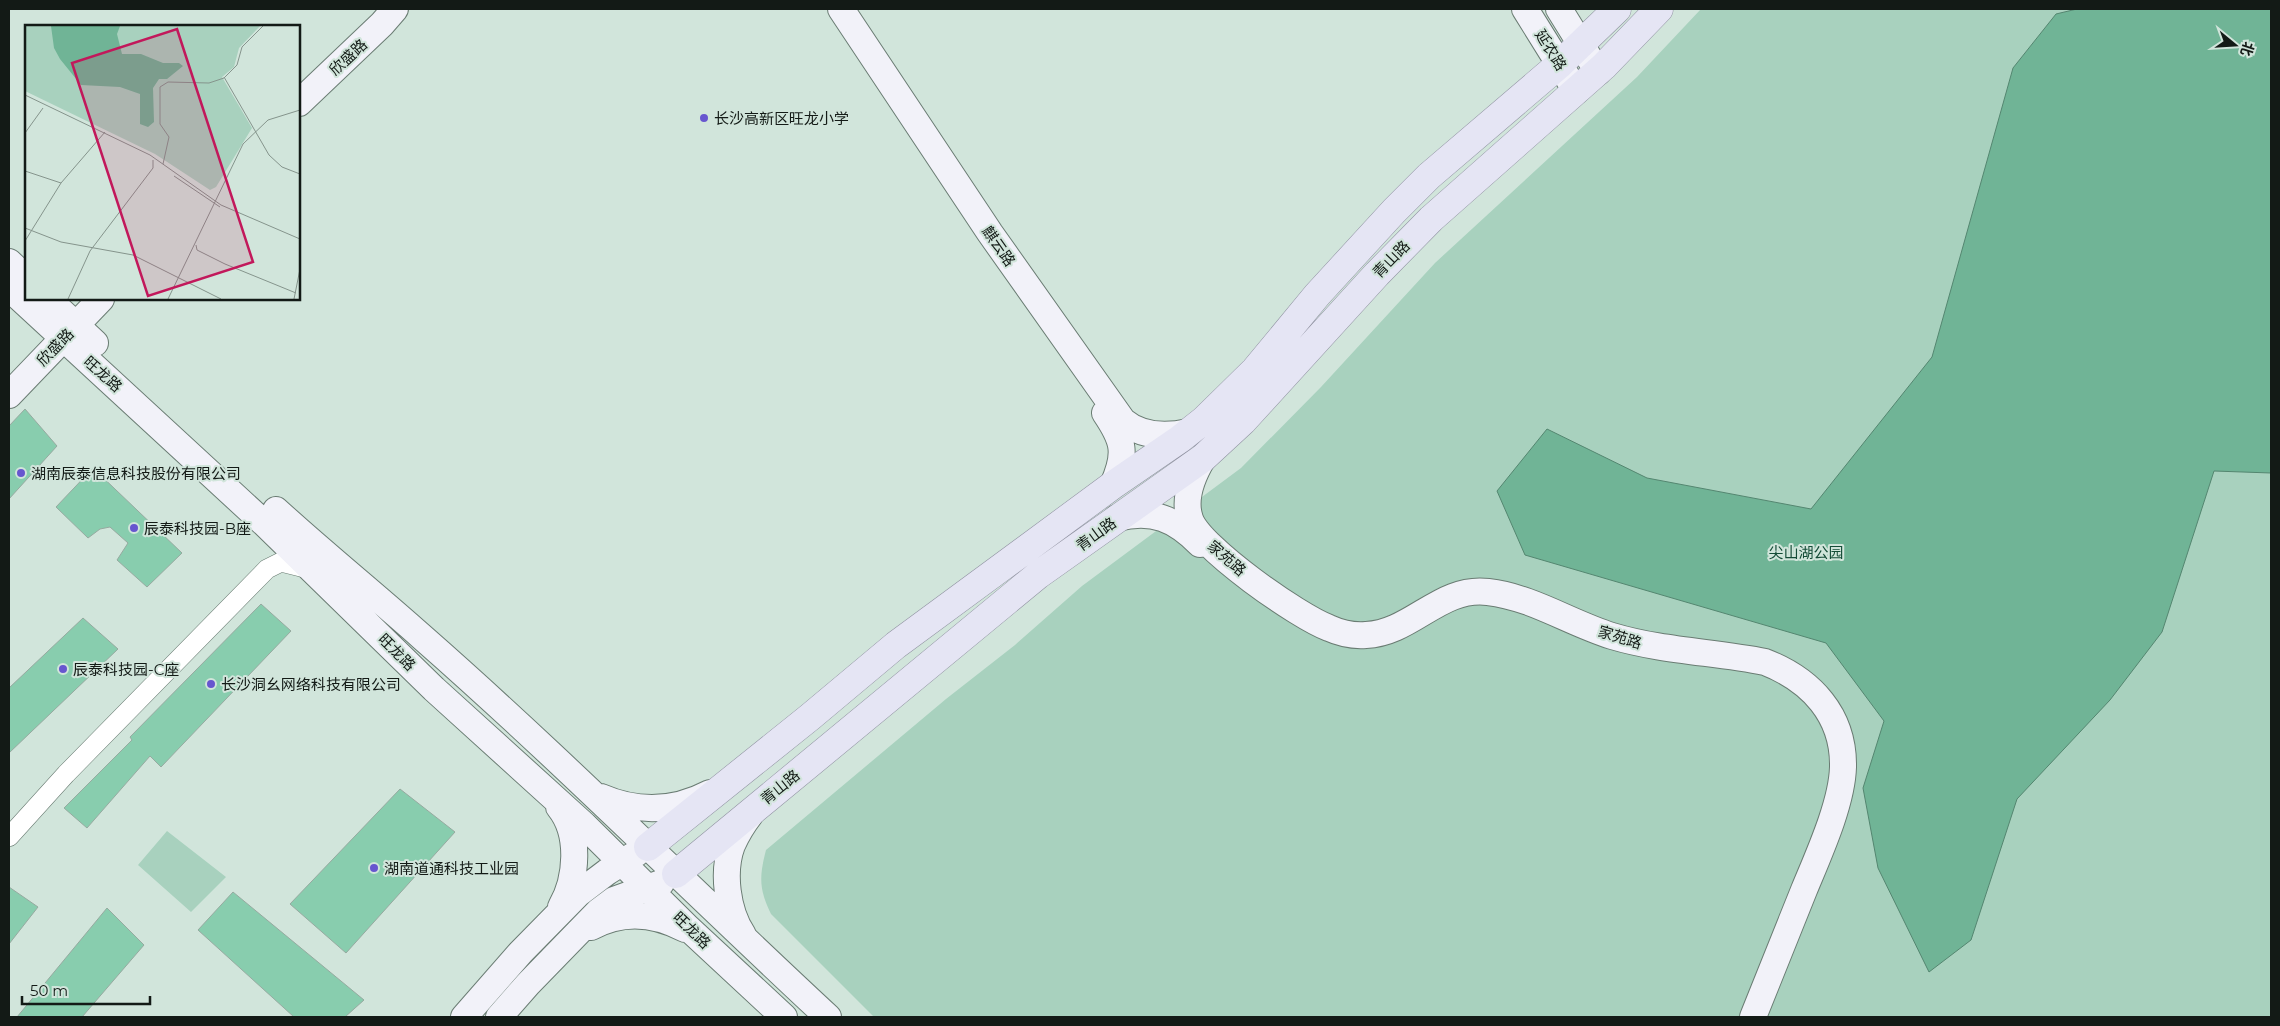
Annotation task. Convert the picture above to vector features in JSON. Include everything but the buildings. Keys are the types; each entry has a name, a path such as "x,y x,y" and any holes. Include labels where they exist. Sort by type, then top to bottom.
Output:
{"main road":[{"name":"青山路","path":"648,847 896,645 1113,485 1189,432 1226,400 1255,370 1317,295 1394,211 1436,170 1560,64 1617,9"},
{"name":"青山路","path":"676,874 1038,575 1203,458 1243,421 1377,274 1431,219 1598,72 1659,9"}],"street":[{"name":"欣盛路","path":"300,91 385,9"},
{"name":"欣盛路","path":"300,102 382,24 395,9"},
{"name":"麒云路","path":"831,9 952,191 1118,432 1122,442 1123,454 1113,485"},
{"name":"麒云路","path":"842,9 980,219 1124,421 1134,429 1157,435 1189,432"},
{"name":"延农路","path":"1525,9 1576,91"},
{"name":"延农路","path":"1558,9 1598,72"},
{"path":"9,262 25,277"},
{"name":"旺龙路","path":"9,288 25,299"},
{"name":"旺龙路","path":"26,300 66,328 333,562 422,636 579,781 828,1017"},
{"name":"旺龙路","path":"49,300 66,328 434,689 548,792 784,1017"},
{"name":"欣盛路","path":"9,395 88,300"},
{"name":"欣盛路","path":"9,382 66,328 100,300"},
{"name":"家苑路","path":"1203,458 1192,481 1188,507 1190,520 1197,530 1234,568 1309,618 1328,628 1347,634 1366,635 1390,630 1412,620 1454,595 1471,591 1486,592 1524,600 1611,635 1642,644 1765,662 1784,669 1812,690 1830,716 1837,731 1843,768 1839,790 1821,847 1753,1017"},
{"name":"家苑路","path":"1117,518 1131,514 1152,515 1179,526 1230,572 1303,624 1346,643 1375,643 1393,639 1458,602 1471,599 1484,600 1521,608 1576,630 1641,650 1763,668 1782,675 1809,694 1818,705 1831,732 1835,758 1833,788 1815,844 1746,1017"},
{"path":"9,827 263,564 268,557 271,545 269,531 265,524"},
{"path":"9,836 73,767 267,569 281,562 298,565 316,573"},
{"path":"579,781 600,796 618,804 640,809 659,809 683,804 728,783"},
{"path":"548,792 562,810 570,826 574,849 574,869 570,888 557,916"},
{"path":"749,944 737,926 731,909 727,865 732,846 753,809"},
{"name":"青山路","path":"464,1017 521,952 592,883 648,847"},
{"name":"青山路","path":"500,1017 562,948 598,912 614,900 649,889 676,874"},
{"path":"562,948 586,930 617,916 642,916 663,920 695,934"}],"green space":[{"name":"尖山湖公园","path":"1701,9 2271,9 2271,1017 874,1017 771,914 761,883 766,850 946,699 1015,645 1082,586 1241,468 1321,387 1435,263 1637,77"},
{"path":"167,831 226,877 191,912 138,865"}],"shaded area":[{"path":"2077,9 2271,9 2271,473 2214,471 2162,632 2110,700 2017,799 1971,940 1929,972 1878,868 1863,788 1884,721 1826,643 1525,555 1497,491 1547,429 1647,478 1811,509 1932,357 2013,68 2056,14"}],"place":[{"name":"长沙高新区旺龙小学","path":"704,118"},
{"name":"湖南辰泰信息科技股份有限公司","path":"21,473"},
{"name":"辰泰科技园-B座","path":"134,528"},
{"name":"辰泰科技园-C座","path":"63,669"},
{"name":"长沙洞幺网络科技有限公司","path":"211,684"},
{"name":"湖南道通科技工业园","path":"374,868"}]}
